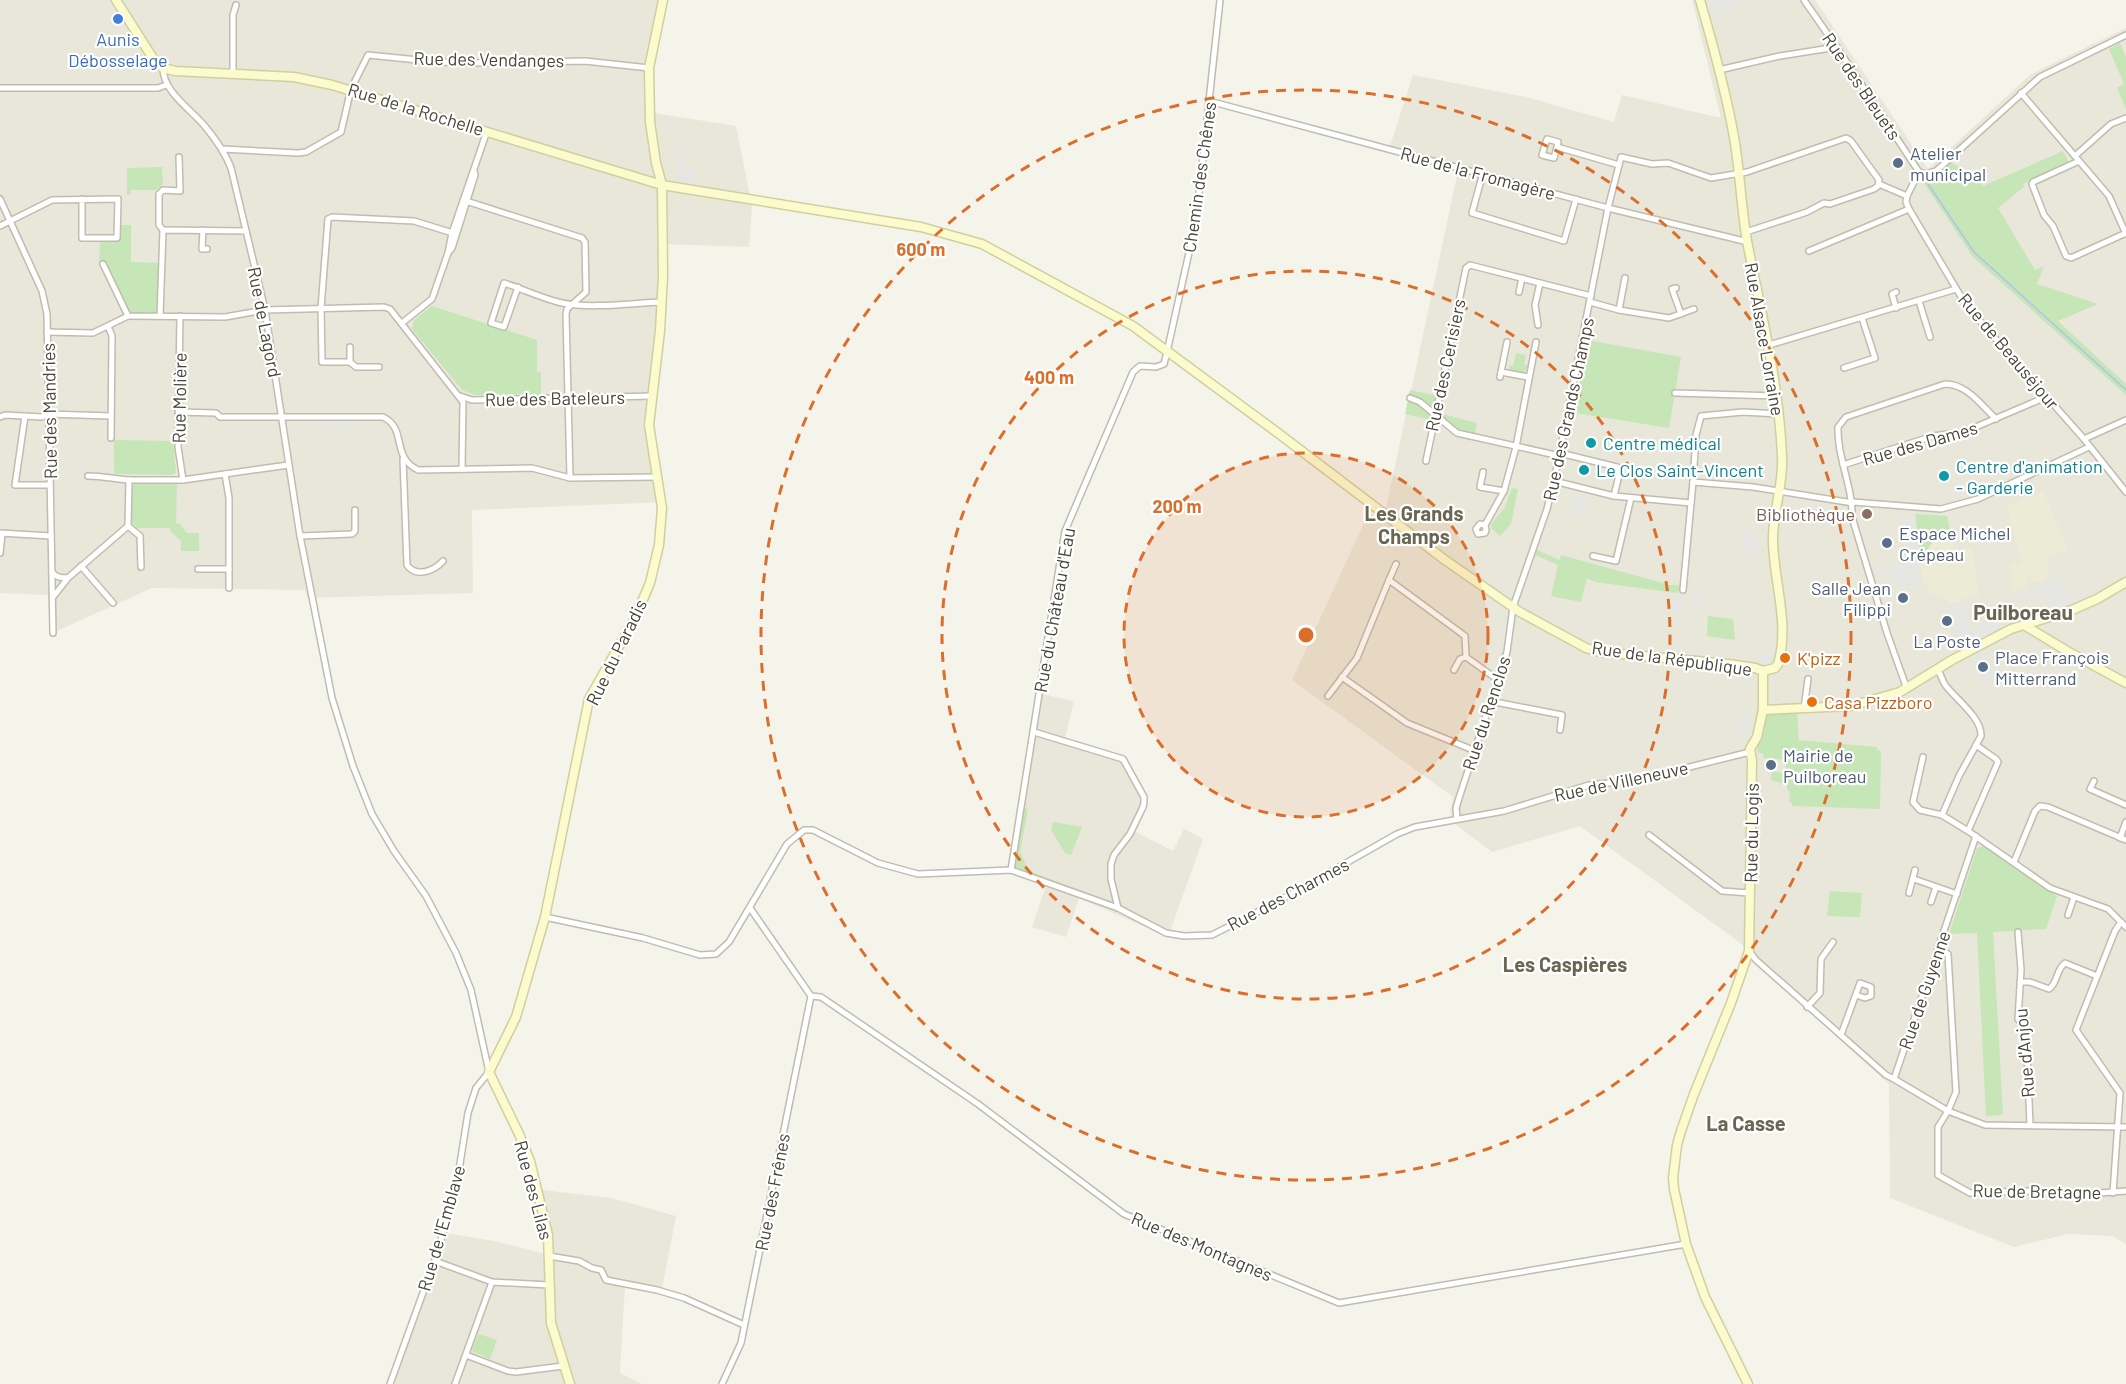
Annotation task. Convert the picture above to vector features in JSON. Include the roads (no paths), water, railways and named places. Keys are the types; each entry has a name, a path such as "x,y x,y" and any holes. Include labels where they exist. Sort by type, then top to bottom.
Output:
{"street":[{"path":"0,88 158,88 166,85 163,68 154,60 116,0"},
{"name":"Rue du Paradis","path":"489,1072 516,1017 545,917 590,699 635,618 652,573 659,545 662,508 650,425 662,302 662,185 650,122 649,68 663,0"},
{"name":"Chemin des Chênes","path":"1167,352 1196,221 1220,0"},
{"name":"Rue Alsace Lorraine","path":"1700,0 1730,116 1746,232 1769,345 1779,414 1783,460 1773,534 1782,632 1780,658 1775,668 1763,671"},
{"name":"Rue des Bleuets","path":"1804,0 1919,172"},
{"path":"233,74 233,15 236,5"},
{"path":"1557,147 1619,165 1621,157 1652,164 1668,163 1712,178 1738,173 1846,138 1867,162 1879,184 1907,196 1919,172 1925,174 1936,171 2040,77 2126,35"},
{"path":"1719,69 1780,56 1837,48"},
{"name":"Rue des Vendanges","path":"351,89 364,58 370,54 438,62 501,63 585,60 649,68"},
{"name":"Rue de la Rochelle","path":"163,68 175,71 294,77 351,89 662,185 921,227 962,237 982,244 1133,326 1167,352"},
{"name":"Rue de Lagord","path":"166,85 204,126 222,149 231,168 265,310 300,536 332,698 363,795 372,814 440,919 456,953 471,990 489,1072"},
{"path":"222,149 306,152 341,132 351,89"},
{"path":"2021,93 2077,159 2109,195 2126,233 2071,258 2066,256 2053,226 2044,215 2032,184 2077,159 2106,128 2126,117"},
{"name":"Rue de la Fromagère","path":"1209,101 1608,208 1748,242"},
{"path":"402,323 432,299 465,200 471,174 487,131"},
{"path":"160,316 163,230 159,225 159,194 163,190 180,191 179,157"},
{"name":"Rue des Grands Champs","path":"1513,607 1545,515 1554,481 1608,208 1619,165"},
{"path":"1483,173 1472,213 1564,241 1576,199"},
{"path":"1746,232 1807,212 1824,203 1830,204 1874,189 1879,184"},
{"name":"Rue de Beauséjour","path":"1907,196 1906,202 1909,209 1956,289 1982,324 2084,439 2126,492"},
{"name":"Rue des Mandries","path":"0,199 42,291 45,303 53,633"},
{"path":"0,226 52,200 82,199 118,199 117,238 82,238 82,199"},
{"path":"465,200 582,238 585,244 586,289 584,295 567,309 566,314 570,478"},
{"path":"1809,251 1909,209"},
{"path":"379,367 356,367 350,362 322,362 321,308 328,219 332,217 414,221 454,234"},
{"path":"163,230 246,231"},
{"path":"203,230 202,249 207,249"},
{"path":"103,264 128,316"},
{"name":"Rue des Cerisiers","path":"1426,461 1465,270 1470,266 1522,278"},
{"path":"1519,292 1522,278 1619,310 1669,318 1694,309"},
{"path":"1619,310 1625,278"},
{"path":"518,287 504,327 490,323 504,283 518,287 563,303 662,302"},
{"path":"1538,325 1535,305 1540,283"},
{"path":"1676,288 1672,289 1681,314"},
{"path":"1769,345 1956,289"},
{"path":"1896,292 1892,294 1896,308"},
{"path":"1919,301 1930,337"},
{"path":"47,332 89,333 128,316 225,317 265,310 387,307 459,396 464,406 462,469"},
{"name":"Rue Molière","path":"180,316 178,447 183,480"},
{"path":"1844,368 1875,358 1862,318"},
{"path":"108,326 112,336 111,438"},
{"path":"1508,342 1501,374 1528,377"},
{"path":"1485,525 1504,491 1516,447 1536,342"},
{"path":"350,347 350,362"},
{"name":"Rue de la République","path":"1167,352 1445,560 1513,607 1586,648 1600,652 1729,664 1763,671 1763,710"},
{"name":"Rue du Château d'Eau","path":"1011,870 1065,531 1133,372 1140,366 1156,367 1164,364 1167,352"},
{"name":"Rue des Dames","path":"1906,689 1852,517 1853,503 1843,465 1838,427 1846,417 1945,384 1956,384 1963,388 1996,419"},
{"path":"1675,393 1776,396"},
{"name":"Rue des Bateleurs","path":"459,396 472,400 652,396"},
{"name":"Rue des Dames","path":"1843,465 1933,436 1964,432 2046,397"},
{"path":"1410,398 1437,415 1456,433 1617,467 1620,471 1614,496"},
{"path":"464,406 472,400"},
{"path":"178,412 216,413 220,417 383,417 393,424 396,430 402,458 407,565 409,569 416,572 431,571 443,561"},
{"path":"1683,590 1694,482 1696,435 1701,416 1743,412 1779,414"},
{"path":"0,417 5,415 42,417 48,414 111,416"},
{"path":"25,416 15,485 50,484"},
{"path":"2084,439 2126,420"},
{"path":"1694,482 1754,487 1853,503 1941,508 1978,499 2089,447"},
{"path":"402,458 418,470"},
{"path":"88,476 107,476 112,479 129,480 183,480 288,465"},
{"path":"404,478 410,472 418,470 532,468 570,478 657,477"},
{"path":"1483,472 1480,487 1504,491"},
{"path":"225,474 230,498 229,588"},
{"path":"52,598 69,577 128,526 129,480"},
{"path":"1554,481 1614,496 1691,502"},
{"path":"1593,556 1616,561 1631,498"},
{"path":"300,536 352,534 355,531 355,510"},
{"path":"128,526 140,536 141,567"},
{"path":"0,553 1,534 51,536"},
{"path":"1328,696 1357,658 1396,564"},
{"path":"81,566 113,603"},
{"path":"198,569 229,569"},
{"path":"51,571 54,575 69,577"},
{"path":"1389,580 1465,636 1466,657"},
{"path":"1763,710 1851,706 1906,689 1937,668 2011,629 2091,602 2126,582"},
{"name":"Rue du Renclos","path":"1458,819 1456,808 1473,750 1507,652 1513,607"},
{"path":"2044,637 2042,628 2045,619"},
{"path":"2024,625 2126,683"},
{"path":"1454,670 1460,659 1466,657"},
{"path":"1466,657 1498,680"},
{"path":"1937,668 1945,685 1977,722 1981,731 1942,815"},
{"path":"1342,677 1407,723 1473,750"},
{"path":"1804,709 1808,679"},
{"path":"1490,701 1562,715 1560,730"},
{"name":"Rue du Logis","path":"1748,1384 1705,1297 1686,1244 1674,1189 1674,1161 1694,1094 1748,955 1752,760 1750,752 1757,737 1763,710"},
{"path":"1034,732 1123,759 1144,797 1143,807 1130,834 1114,855 1111,864 1118,908"},
{"path":"1968,831 1998,762 1976,745"},
{"name":"Rue de Villeneuve","path":"1458,819 1504,811 1589,785 1637,780 1750,752"},
{"path":"1923,757 1913,802 1920,810 1942,815 2050,888 2102,906 2126,927"},
{"path":"2094,781 2090,789 2126,805"},
{"path":"2014,862 2035,811 2040,806 2048,807 2123,839 2126,822"},
{"name":"Rue des Charmes","path":"1011,870 1118,908 1166,933 1184,936 1212,935 1397,834 1415,827 1458,819"},
{"path":"545,917 644,938 700,955 716,954 724,948 750,908 787,844 804,830 813,830 879,863 918,874 1011,870"},
{"path":"1649,836 1722,891 1750,893"},
{"name":"Rue de Guyenne","path":"1894,1079 1976,836"},
{"path":"1909,893 1915,870"},
{"path":"1914,879 1957,894"},
{"path":"1931,902 1936,887"},
{"path":"2068,915 2074,897"},
{"path":"750,908 811,996"},
{"path":"2113,1193 2120,1093 2076,1030 2115,931 2121,922"},
{"name":"Rue d'Anjou","path":"2018,932 2020,982 2018,1019 2026,1029 2030,1125"},
{"path":"1807,1007 1820,993 1821,959 1833,942"},
{"name":"Rue de Bretagne","path":"1938,947 1948,954 1956,1092 1938,1127 1937,1173 1940,1177 1970,1193 2027,1191 2073,1195 2126,1191"},
{"path":"1748,955 1886,1075 1948,1111 1985,1125 2126,1127"},
{"name":"Rue d'Anjou","path":"2020,982 2030,982 2049,989 2053,986 2065,963 2097,976"},
{"path":"1841,1035 1856,995"},
{"name":"Rue des Montagnes","path":"811,996 821,997 978,1104 1124,1214 1339,1303 1686,1244"},
{"name":"Rue des Frênes","path":"722,1384 741,1343 811,996"},
{"name":"Rue des Lilas","path":"489,1072 530,1161 548,1235 551,1323 570,1384"},
{"name":"Rue de l'Emblave","path":"390,1384 435,1261 459,1170 468,1113 476,1088 489,1072"},
{"path":"549,1256 579,1261 601,1270 606,1280 684,1298 744,1325"},
{"path":"435,1261 492,1282 549,1285"},
{"path":"455,1384 492,1282"},
{"path":"466,1355 516,1372 563,1366"}],"waterway":[{"path":"1928,184 1974,252 2126,390"}],"place":[{"name":"Aunis Débosselage","path":"118,19"},
{"name":"Atelier municipal","path":"1898,163"},
{"name":"Centre médical","path":"1591,443"},
{"name":"Le Clos Saint-Vincent","path":"1584,470"},
{"name":"Centre d'animation - Garderie","path":"1944,476"},
{"name":"Bibliothèque","path":"1867,514"},
{"name":"Espace Michel Crépeau","path":"1887,543"},
{"name":"Salle Jean Filippi","path":"1903,598"},
{"name":"La Poste","path":"1947,621"},
{"name":"K'pizz","path":"1785,658"},
{"name":"Place François Mitterrand","path":"1983,667"},
{"name":"Casa Pizzboro","path":"1812,702"},
{"name":"Mairie de Puilboreau","path":"1771,765"}],"district":[{"name":"Les Grands Champs","path":"1414,524"},
{"name":"Puilboreau","path":"2023,611"},
{"name":"Les Caspières","path":"1565,964"},
{"name":"La Casse","path":"1746,1123"}]}
